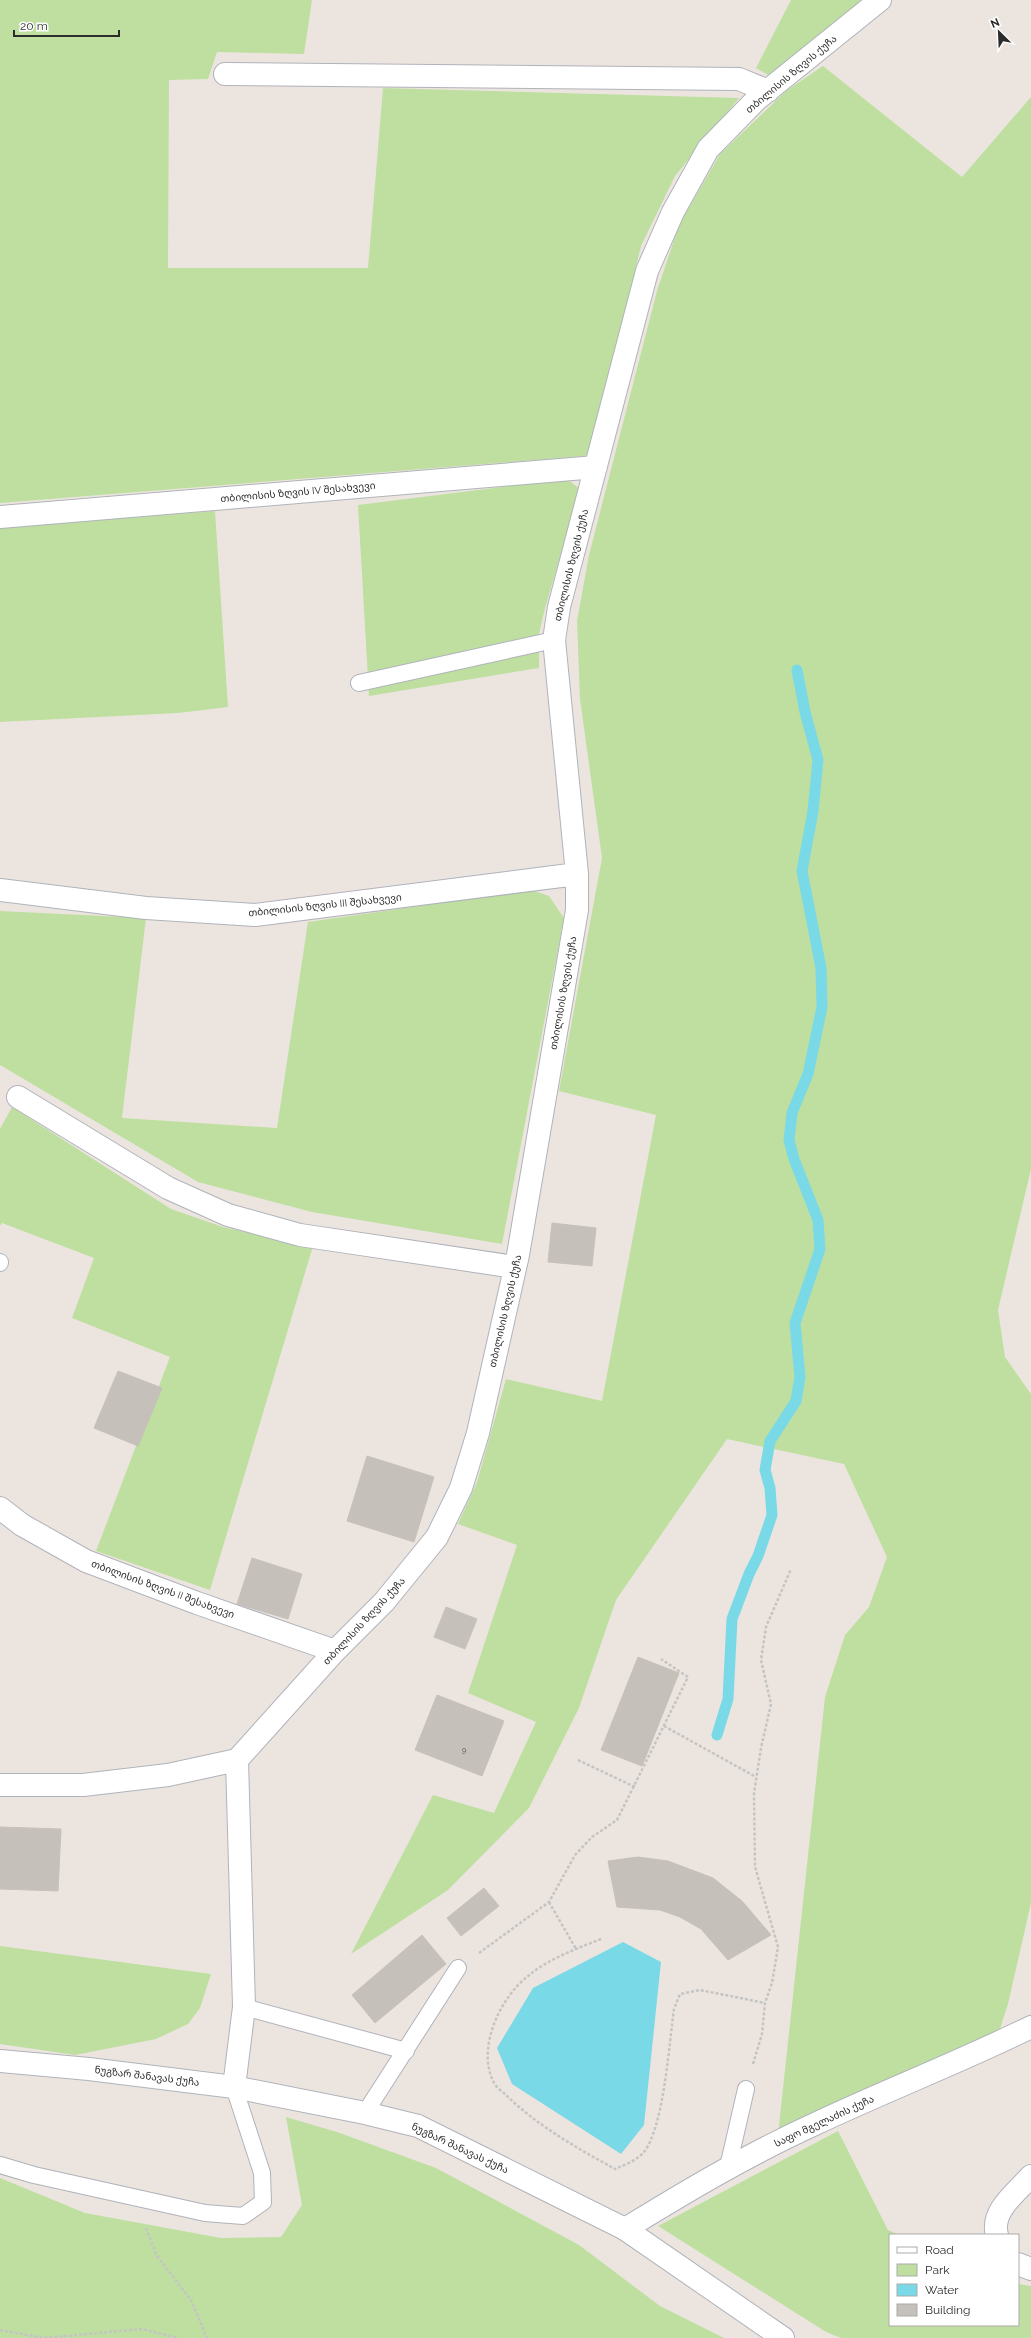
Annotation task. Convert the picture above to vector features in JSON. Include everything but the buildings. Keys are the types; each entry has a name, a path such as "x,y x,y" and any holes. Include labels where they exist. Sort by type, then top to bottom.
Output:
{"street":[{"name":"თბილისის ზღვის ქუჩა","path":"237,1760 335,1651 384,1602 437,1538 461,1488 478,1433 515,1267 577,910 577,874 554,640 559,607 647,271 672,212 708,149 768,91 880,0"},
{"path":"225,74 739,80 768,91"},
{"name":"თბილისის ზღვის IV შესახვევი","path":"0,517 596,467"},
{"name":"თბილისის ზღვის III შესახვევი","path":"0,890 146,908 255,915 577,874"},
{"path":"18,1097 168,1188 228,1215 300,1235 515,1267"},
{"name":"თბილისის ზღვის II შესახვევი","path":"0,1508 22,1524 86,1560 197,1603 335,1651"},
{"path":"0,1785 83,1785 168,1775 237,1760 244,2007 234,2087"},
{"name":"საფო მგელაძის ქუჩა","path":"625,2229 708,2178 815,2124 965,2060 1031,2027"},
{"name":"ნუგზარ შანავას ქუჩა","path":"0,2061 89,2069 234,2087 366,2113 418,2126 625,2229 783,2338"},
{"path":"997,2234 995,2228 1000,2210 1031,2176"},
{"path":"1019,2264 1031,2269"}],"lane":[{"path":"359,683 554,640"},
{"path":"366,2113 458,1968"},
{"path":"244,2007 406,2051"},
{"path":"0,2165 34,2175 205,2213 243,2216 263,2202 262,2173 234,2087"},
{"path":"728,2168 746,2089"}],"path":[{"path":"746,2089 762,2034 765,2003 772,1983 778,1947 755,1867 754,1793 771,1704 761,1660 766,1627 791,1569"},
{"path":"458,1968 549,1902 575,1855 592,1837 617,1820 635,1787 688,1677 661,1659"},
{"path":"664,1726 756,1777"},
{"path":"578,1760 635,1787"},
{"path":"549,1902 576,1949"},
{"path":"601,1939 576,1949 549,1963 523,1981 492,2025 487,2053 493,2082 521,2110 584,2152 615,2168 627,2165 644,2152 658,2124 674,2009 680,1994 700,1990 765,2003"},
{"path":"134,2197 157,2256 191,2300 208,2338"},
{"path":"0,2330 44,2338 142,2329 178,2338"}],"green space":[{"path":"0,0 312,0 304,54 217,52 208,79 169,80 168,268 368,268 383,88 739,98 675,176 641,246 592,448 585,456 0,503"},
{"path":"791,0 863,0 770,76 756,68"},
{"path":"823,66 962,177 1031,97 1031,1169 998,1310 1005,1357 1031,1394 1031,1903 1008,2004 998,2035 778,2135 825,1697 845,1635 869,1607 887,1557 844,1464 727,1439 616,1600 579,1708 529,1808 448,1890 351,1954 433,1795 494,1813 536,1722 468,1693 517,1545 458,1524 477,1482 506,1379 602,1401 656,1115 559,1091 602,858 580,699 577,621 589,555 657,291 679,225 720,154 786,91"},
{"path":"567,479 580,489 545,608 539,634 539,668 369,696 358,505"},
{"path":"215,511 228,707 178,713 0,722 0,528"},
{"path":"531,890 549,896 564,918 502,1244 312,1212 198,1182 0,1065 0,911 146,918 122,1118 277,1128 308,922"},
{"path":"12,1107 171,1209 223,1227 313,1246 210,1590 96,1551 170,1357 72,1318 94,1258 2,1223 0,1226 0,1129"},
{"path":"0,1946 211,1974 200,2008 188,2024 156,2039 75,2055 0,2044"},
{"path":"286,2117 337,2132 436,2168 579,2245 660,2306 724,2338 0,2338 0,2178 85,2213 221,2238 281,2237 302,2205"},
{"path":"838,2131 888,2230 897,2234 889,2234 889,2326 1019,2326 1019,2284 1031,2286 1031,2338 841,2338 826,2332 658,2226"}],"water":[{"path":"623,1942 661,1962 644,2125 621,2154 512,2084 497,2048 533,1988"}],"waterway":[{"path":"717,1735 728,1699 732,1619 749,1574 758,1556 772,1515 770,1488 765,1470 770,1441 796,1401 800,1377 795,1323 820,1249 818,1220 794,1159 789,1140 792,1113 808,1074 822,1007 821,968 802,871 813,811 818,760 805,712 797,670"}]}
